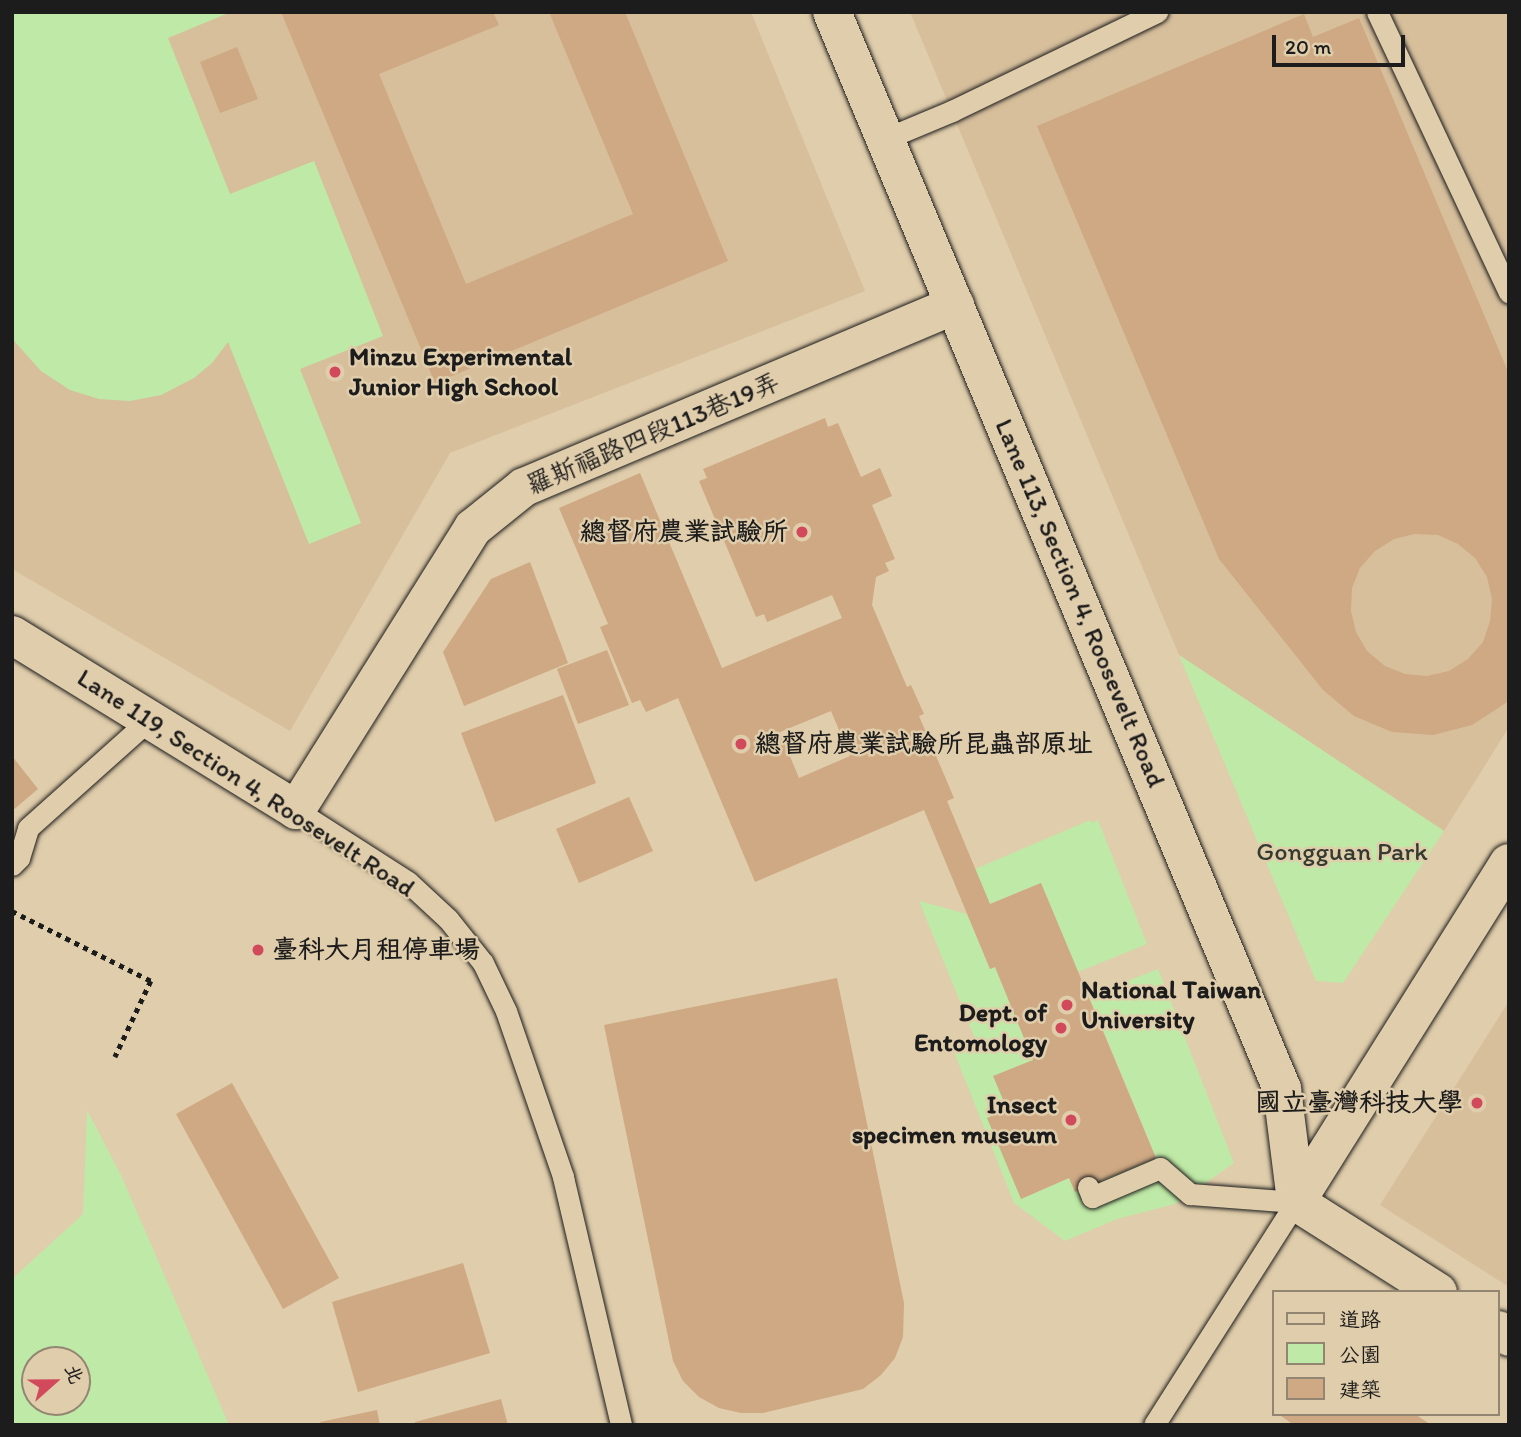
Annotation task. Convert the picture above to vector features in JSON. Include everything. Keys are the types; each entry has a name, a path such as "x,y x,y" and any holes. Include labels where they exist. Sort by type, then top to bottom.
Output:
{"street":[{"name":"Lane 113, Section 4, Roosevelt Road","path":"832,12 1282,1088 1296,1202"},
{"name":"羅斯福路四段113巷19弄","path":"296,810 473,528 524,487 955,305"},
{"name":"Lane 119, Section 4, Roosevelt Road","path":"12,635 296,810"},
{"path":"1435,1290 1296,1202 1509,863"}],"lane":[{"path":"885,139 952,111 1157,12"},
{"path":"1377,12 1509,293"},
{"path":"12,865 19,858 28,828 149,720"},
{"name":"Lane 119, Section 4, Roosevelt Road","path":"296,810 408,882 448,919 483,963 506,1011 563,1178 621,1425"},
{"path":"1088,1187 1092,1197 1160,1168 1189,1194 1296,1202 1154,1425"}],"path":[{"path":"12,911 151,981 116,1057"}],"shaded area":[{"name":"Minzu Experimental Junior High School","path":"12,12 751,12 865,291 450,453 290,731 12,569"},
{"path":"910,12 1509,12 1509,727 1444,831 1179,655"},
{"name":"國立臺灣科技大學","path":"1509,1001 1509,1287 1380,1205"}],"green space":[{"path":"12,12 231,12 168,38 230,194 314,161 383,336 300,369 361,523 309,544 228,342 212,363 194,378 161,395 130,401 99,399 70,390 41,371 15,342 12,335"},
{"name":"Gongguan Park","path":"1179,655 1444,831 1343,983 1316,981"},
{"path":"1090,820 1092,823 1098,820 1147,944 1078,972 1041,883 990,904 975,869"},
{"path":"919,901 967,914 990,969 995,967 1033,1060 1007,1109 1021,1199 1069,1178 1075,1192 1156,1158 1089,996 1158,969 1234,1163 1175,1204 1117,1219 1065,1241 1014,1203 954,1052 976,1041"},
{"path":"87,1110 121,1175 229,1425 12,1425 12,1279 83,1214"}],"building":[{"path":"281,12 493,12 499,25 379,74 466,284 633,214 549,12 625,12 728,261 435,383"},
{"path":"1304,14 1313,37 1359,18 1509,374 1509,701 1472,725 1433,735 1392,732 1354,716 1323,690 1219,559 1037,126","holes":["1415,534 1438,535 1458,544 1475,558 1487,577 1492,599 1490,621 1483,642 1468,659 1449,671 1427,676 1405,674 1385,666 1367,651 1356,632 1351,611 1352,588 1360,568 1375,551 1394,539"]},
{"path":"237,47 258,99 220,113 200,62"},
{"path":"825,418 828,427 838,423 861,477 880,468 892,496 872,505 895,559 885,563 889,571 876,577 872,605 907,687 911,685 924,714 919,716 954,798 947,801 990,904 1041,883 1156,1158 1075,1192 1069,1178 1021,1199 987,1118 1007,1109 993,1076 1033,1060 995,967 990,969 924,810 755,882 678,698 646,712 640,700 632,703 600,627 608,624 559,508 640,473 722,668 842,618 832,595 767,622 764,614 756,617 699,481 707,478 703,469","holes":["831,711 850,756 799,778 780,732"]},
{"path":"530,562 568,663 464,706 443,652 491,579"},
{"path":"607,650 629,705 578,724 557,669"},
{"path":"563,695 596,783 495,822 461,733"},
{"path":"12,756 38,789 12,811"},
{"path":"629,797 653,851 579,883 556,829"},
{"path":"837,978 904,1303 903,1337 895,1358 881,1375 863,1389 763,1413 741,1413 719,1408 699,1397 683,1381 673,1361 604,1025"},
{"path":"232,1083 339,1278 283,1309 176,1114"},
{"path":"463,1263 490,1353 358,1392 332,1302"},
{"path":"501,1399 508,1425 415,1425 415,1422"},
{"path":"377,1410 380,1425 321,1425 320,1422"},
{"path":"1281,1416 1418,1416 1431,1425 1294,1425"}],"place":[{"name":"Minzu Experimental Junior High School","path":"335,372"},
{"name":"總督府農業試驗所","path":"802,532"},
{"name":"總督府農業試驗所昆蟲部原址","path":"741,744"},
{"name":"臺科大月租停車場","path":"258,950"},
{"name":"National Taiwan University","path":"1067,1005"},
{"name":"Dept. of Entomology","path":"1061,1028"},
{"name":"國立臺灣科技大學","path":"1477,1103"},
{"name":"Insect specimen museum","path":"1071,1120"}]}
